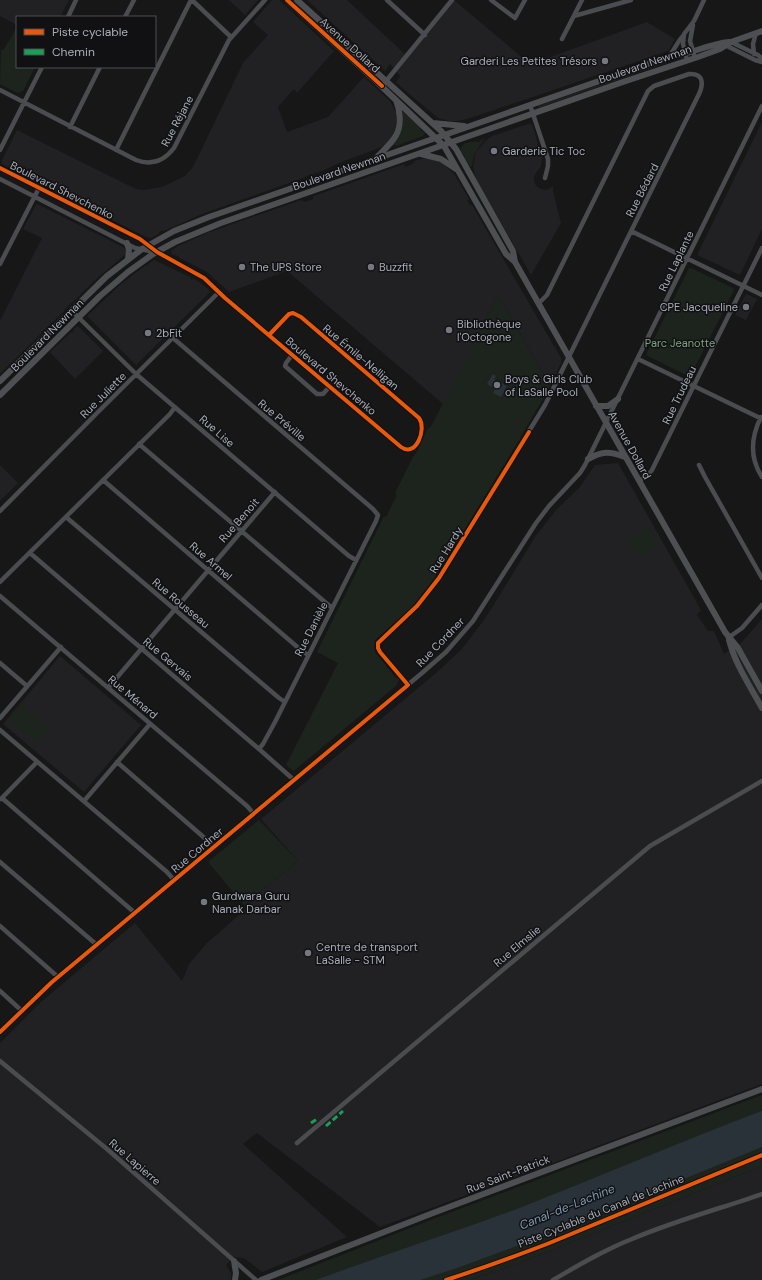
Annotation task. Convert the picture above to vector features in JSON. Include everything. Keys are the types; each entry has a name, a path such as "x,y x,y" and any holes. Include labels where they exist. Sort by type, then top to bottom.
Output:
{"main road":[{"name":"Avenue Dollard","path":"287,0 384,84 432,123 451,143 513,251 515,262"},
{"name":"Avenue Dollard","path":"297,0 384,84 396,100 444,146 506,254 515,262 539,303 728,638 732,651 762,708"},
{"name":"Boulevard Newman","path":"0,395 117,281 156,252 181,239 212,226 695,58 759,32"},
{"name":"Boulevard Newman","path":"0,381 71,310 128,259 142,249 198,221 668,57 718,43 728,44"},
{"path":"376,158 393,141 397,133 400,120 396,100"},
{"path":"432,123 467,127"},
{"path":"420,154 441,159 459,171"},
{"path":"127,244 129,249 128,259"},
{"path":"596,406 608,406 618,399"},
{"path":"588,459 598,454 607,452 613,452 625,457"},
{"name":"Avenue Dollard","path":"728,638 738,648 762,691"},
{"name":"Rue Saint-Patrick","path":"261,1280 428,1215 762,1089"},
{"path":"234,1261 236,1280"}],"street":[{"path":"68,16 76,0"},
{"path":"126,16 134,0"},
{"path":"116,150 191,0 231,37"},
{"name":"Rue Réjane","path":"0,90 136,160 144,163 152,163 169,154 174,148 227,43 265,0"},
{"path":"386,0 425,34"},
{"path":"384,84 452,0"},
{"path":"491,0 515,18 525,0"},
{"path":"562,39 582,0"},
{"path":"574,16 630,0"},
{"path":"668,57 674,51 679,40 694,21 704,0"},
{"path":"694,21 690,38 695,58"},
{"path":"754,54 752,44 759,32"},
{"path":"684,34 683,44 687,60"},
{"path":"728,44 754,54 762,59"},
{"path":"728,44 755,60 762,62"},
{"path":"0,150 42,68"},
{"path":"70,127 100,68"},
{"name":"Rue Bédard","path":"539,303 547,295 650,89 654,86 690,74 698,76 702,83 699,94 569,358"},
{"path":"530,105 548,158 548,169 545,178"},
{"name":"Rue Laplante","path":"606,423 762,106"},
{"name":"Boulevard Shevchenko","path":"0,168 140,240 156,252 202,277 402,449 410,450 416,444"},
{"name":"Boulevard Shevchenko","path":"0,180 135,248 156,252"},
{"path":"0,264 38,188"},
{"path":"631,231 762,295"},
{"name":"Rue Trudeau","path":"639,481 651,472 762,248"},
{"name":"Rue Juliette","path":"0,511 219,292"},
{"name":"Rue Lise","path":"71,310 136,374 349,556 356,560"},
{"name":"Rue Émile-Nelligan","path":"270,335 289,314 294,314 301,317 419,418 422,423 422,428 416,444"},
{"name":"Rue Préville","path":"173,338 373,509 378,516"},
{"name":"Boulevard Shevchenko","path":"292,355 286,362 285,366 317,394 323,394 330,386"},
{"name":"Rue Hardy","path":"408,685 380,652 378,643 418,606 440,578 545,405 569,358"},
{"path":"638,359 762,417 754,433 752,448 754,461 762,477"},
{"path":"0,582 175,407"},
{"name":"Rue Cordner","path":"0,1032 58,977 441,657 469,626 486,603 536,523 549,506 580,473 606,423"},
{"path":"139,444 332,608"},
{"path":"699,465 762,578"},
{"name":"Rue Armel","path":"103,480 308,655"},
{"name":"Rue Benoit","path":"108,688 274,492"},
{"name":"Rue Danièle","path":"259,749 264,744 378,516"},
{"name":"Rue Rousseau","path":"66,517 285,702"},
{"name":"Rue Gervais","path":"30,553 294,780"},
{"name":"Rue Ménard","path":"0,596 247,806 254,814"},
{"path":"728,638 742,628 762,605"},
{"path":"0,718 61,647"},
{"path":"0,663 27,686"},
{"path":"84,801 150,724"},
{"path":"0,730 167,872 174,880"},
{"path":"37,762 1,799 135,913"},
{"path":"117,762 215,847"},
{"name":"Rue Elmslie","path":"297,1143 650,846 762,781"},
{"path":"0,862 97,945"},
{"path":"0,926 58,977"},
{"path":"0,991 22,1011"},
{"name":"Rue Lapierre","path":"0,1061 107,1149 256,1280"},
{"path":"553,1280 591,1258 634,1238 676,1222 762,1194"}],"shaded area":[{"path":"0,0 69,0 61,16 16,16 16,24 0,16"},
{"path":"229,0 258,0 245,15"},
{"path":"272,0 279,0 334,51 297,93 294,89 278,107 287,132 328,117 364,77 390,101 396,113 394,132 387,143 382,147 314,173 315,174 311,174 202,214 164,231 163,230 151,238 146,237 2,164 2,160 17,130 136,189 144,190 162,187 185,176 196,161 243,63 268,35 253,22"},
{"path":"307,0 347,0 407,56 454,0 525,60 537,62 647,22 675,39 668,51 467,119 450,121 438,118 408,93 396,82 400,76 390,64 385,71"},
{"path":"762,122 762,229 740,275 697,255"},
{"path":"531,124 533,127 542,157 541,166 534,176 534,181 536,186 541,189 547,190 553,186 561,223 531,275 477,181 473,165 476,152 486,140 492,136"},
{"path":"426,158 443,163 454,174 469,199 467,200 470,205 472,205 561,358 561,363 550,386 498,295 443,404 287,271 229,292 207,272 178,257 179,256 173,255 171,252 178,246 207,233 301,200 305,202 313,199 313,196 404,164 405,167 414,163 414,161"},
{"path":"37,204 123,247 126,250 126,254 95,280 0,374 0,321 42,238 23,229"},
{"path":"154,260 190,277 192,280 196,280 210,292 136,365 87,316 121,284"},
{"name":"CPE Jacqueline","path":"746,294 757,299 746,320 735,315"},
{"path":"77,326 103,351 75,379 50,352 71,332 72,333"},
{"path":"618,463 701,610 697,615 708,631 714,631 724,654 741,643 762,619 762,1084 380,1227 257,1133 243,1144 347,1237 262,1272 244,1258 234,1257 226,1265 231,1273 231,1280 0,1280 0,1043 41,1002 135,923 182,981 189,964 207,943 247,908 244,905 298,861 261,819 436,673 461,650 495,603 535,537 556,510 580,487 595,465"},
{"path":"0,465 18,483 0,501"},
{"path":"60,656 141,725 84,792 3,724"},
{"path":"762,1166 762,1280 469,1280 522,1262"}],"green space":[{"path":"16,29 16,68 34,68 23,91 18,93 0,84 1,50 4,49"},
{"path":"666,63 538,108 538,106"},
{"path":"401,111 421,127 420,129 425,133 423,136 396,146 392,146"},
{"path":"485,139 476,151 472,166 470,167 464,157 465,156 461,152 461,147 465,143 478,142"},
{"name":"Parc Jeanotte","path":"689,268 733,288 734,290 690,377 646,355"},
{"path":"498,295 550,386 521,437 436,576 411,608 375,640 375,652 395,677 400,680 398,681 397,685 295,770 292,770 286,765 338,663 317,652 384,516 386,517 397,495 395,493 413,457 417,452 428,428 430,428 434,421"},
{"path":"646,524 660,545 640,557 626,541"},
{"path":"22,704 50,728 37,743 9,720"},
{"path":"259,820 298,861 244,905 208,862"},
{"path":"762,1095 762,1166 522,1262 469,1280 278,1280 428,1221"}],"water":[{"name":"Boys & Girls Club of LaSalle Pool","path":"493,374 496,376 494,379 507,386 501,397 493,393 495,389 487,384"},
{"name":"Canal-de-Lachine","path":"762,1111 762,1147 544,1236 420,1280 316,1280 517,1209"}],"marked path":[{"path":"326,1126 343,1111"},
{"path":"311,1123 317,1119"}],"cycle path":[{"path":"287,0 382,86"},
{"path":"0,168 140,239 157,252 204,278 225,298 401,447 411,449 419,441 422,429 419,418 301,317 293,313 289,314 269,335"},
{"path":"0,1032 52,982 408,685 380,652 378,643 417,606 439,578 529,432"},
{"name":"Piste Cyclable du Canal de Lachine","path":"446,1280 547,1244 762,1155"}],"place":[{"name":"Garderi Les Petites Trésors","path":"605,61"},
{"name":"Garderie Tic Toc","path":"494,151"},
{"name":"The UPS Store","path":"242,267"},
{"name":"Buzzfit","path":"371,267"},
{"name":"CPE Jacqueline","path":"746,307"},
{"name":"Bibliothèque l'Octogone","path":"449,330"},
{"name":"2bFit","path":"148,333"},
{"name":"Boys & Girls Club of LaSalle Pool","path":"497,385"},
{"name":"Gurdwara Guru Nanak Darbar","path":"204,902"},
{"name":"Centre de transport LaSalle - STM","path":"308,953"}]}
